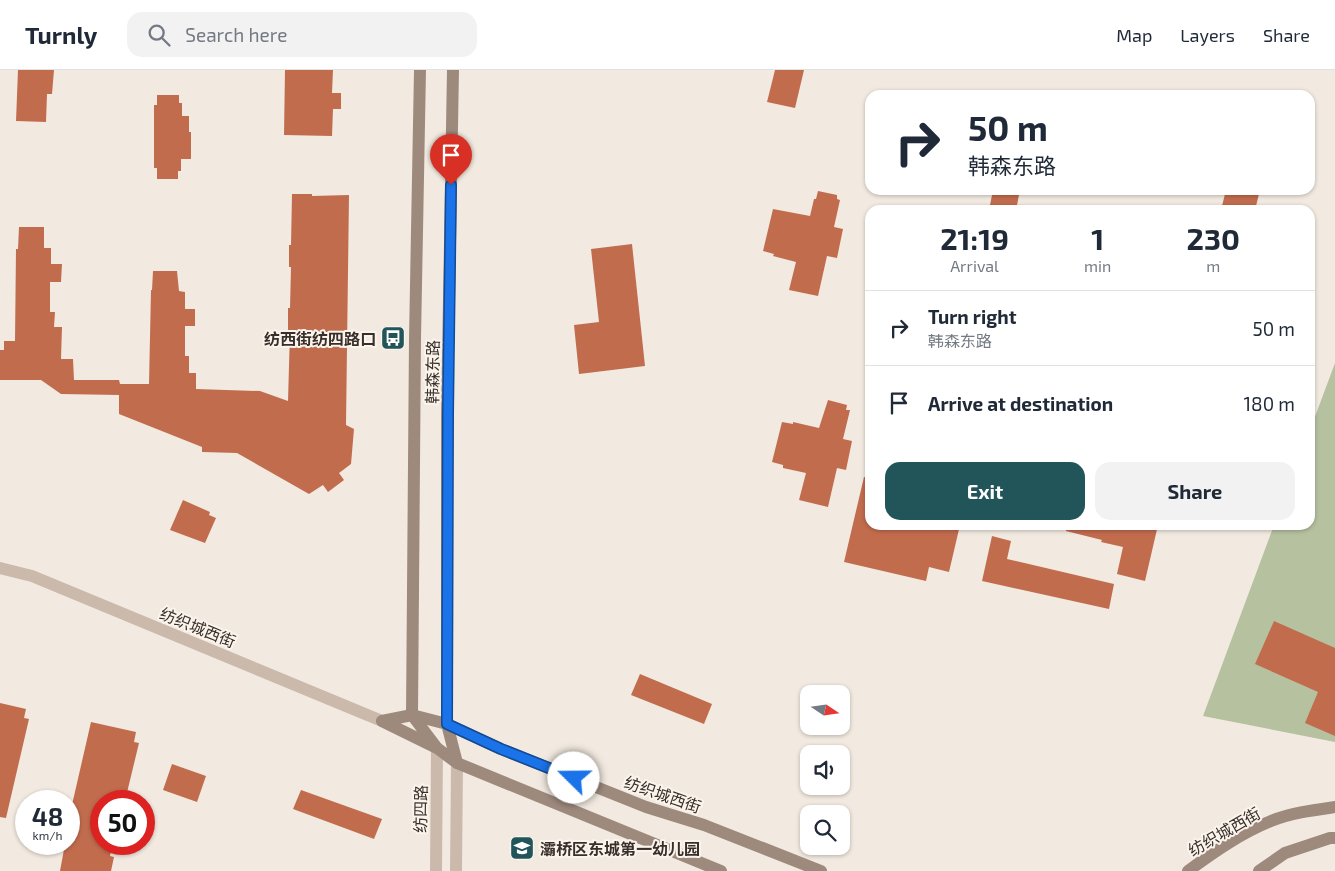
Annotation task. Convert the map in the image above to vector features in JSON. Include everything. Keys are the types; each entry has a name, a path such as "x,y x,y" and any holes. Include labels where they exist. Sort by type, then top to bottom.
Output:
{"main road":[{"name":"韩森东路","path":"412,715 415,339 420,70"},
{"name":"韩森东路","path":"453,70 448,414 447,724 457,763"},
{"name":"纺织城西街","path":"382,721 412,715 447,724 501,749 646,807 704,825 821,871"},
{"path":"412,715 437,748"},
{"name":"纺织城西街","path":"382,721 437,748 457,763 721,871"},
{"name":"纺织城西街","path":"1188,871 1212,853 1272,821 1299,813 1335,806"},
{"path":"1259,871 1284,853 1335,838"}],"street":[{"name":"纺织城西街","path":"0,568 32,576 382,721"},
{"name":"纺四路","path":"436,871 437,748"},
{"path":"456,871 457,763"}],"green space":[{"path":"1335,363 1335,742 1203,716 1272,530 1315,530 1315,417"}],"building":[{"path":"18,70 54,70 52,94 47,94 46,122 16,121"},
{"path":"285,70 333,70 332,93 341,93 341,109 333,109 332,136 284,135"},
{"path":"775,70 804,70 795,108 767,102"},
{"path":"157,95 179,95 179,103 182,103 182,116 189,116 191,159 181,159 181,171 178,171 178,179 157,179 157,168 154,168 154,105 157,105"},
{"path":"818,191 837,195 837,199 840,200 834,227 843,229 837,258 827,256 818,296 789,290 796,262 773,256 774,254 763,251 773,209 810,216"},
{"path":"292,194 312,194 312,196 349,195 346,425 354,429 351,464 339,473 344,480 328,492 323,485 309,494 237,453 202,452 202,447 119,414 119,395 61,394 41,380 0,380 0,350 4,350 4,341 15,341 16,249 18,249 19,227 44,227 44,248 51,248 51,264 62,264 61,282 50,282 50,312 55,312 54,327 62,327 61,359 73,359 74,380 119,380 120,384 149,384 153,271 177,271 179,291 185,292 185,309 195,309 195,326 185,326 185,356 189,356 189,373 196,373 196,389 260,391 288,401 290,331 288,331 288,308 290,308 291,267 289,267 289,245 291,245"},
{"path":"992,195 1019,195 1017,205 990,205"},
{"path":"1225,195 1259,195 1256,205 1222,205"},
{"path":"632,244 645,366 579,374 574,325 599,322 591,249"},
{"path":"828,400 847,405 846,410 850,410 843,439 852,441 846,470 837,468 828,507 799,500 806,473 783,468 783,465 772,462 782,422 793,424 793,422 819,428"},
{"path":"864,477 865,530 959,530 949,572 929,567 926,581 844,562"},
{"path":"183,500 210,512 209,515 216,518 205,543 170,530"},
{"path":"1157,530 1145,581 1117,574 1123,547 1066,531"},
{"path":"992,536 1011,541 1007,559 1114,584 1109,609 982,581"},
{"path":"1274,621 1335,648 1335,736 1305,723 1318,692 1255,664"},
{"path":"640,674 712,704 704,724 631,695"},
{"path":"0,703 26,709 24,718 29,719 6,818 0,817"},
{"path":"91,722 136,732 134,742 139,743 128,790 90,790 90,855 110,855 114,857 111,871 60,871 63,855 80,855 80,790 75,790"},
{"path":"172,764 206,776 197,802 163,790"},
{"path":"301,790 382,819 374,839 293,809"}],"place":[{"name":"纺西街纺四路口","path":"393,338"},
{"name":"灞桥区东城第一幼儿园","path":"522,848"}],"route":[{"path":"451,185 447,724 501,749 574,778"}]}
